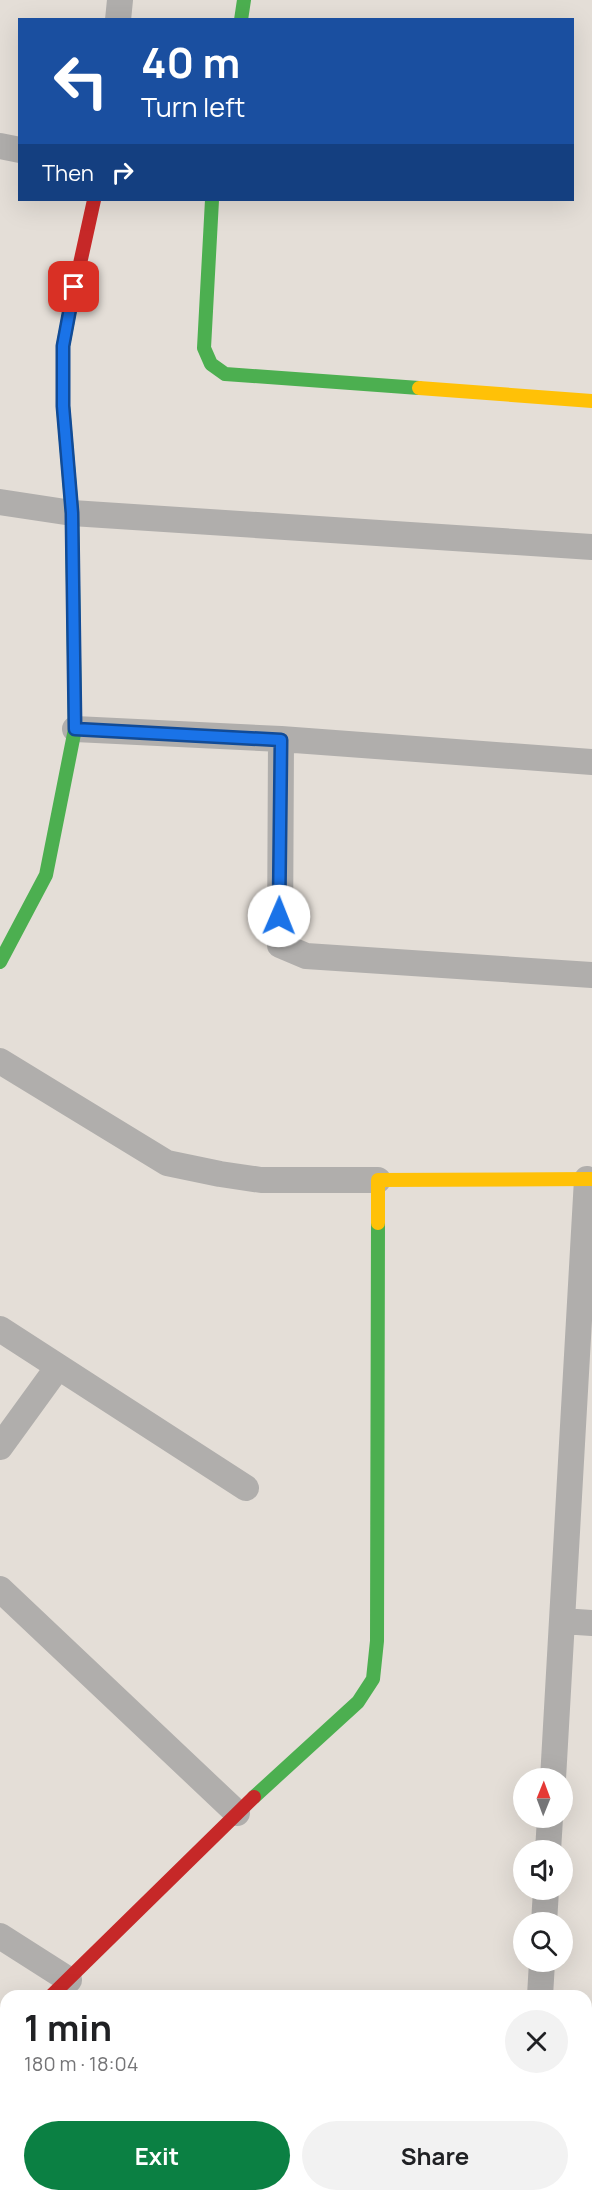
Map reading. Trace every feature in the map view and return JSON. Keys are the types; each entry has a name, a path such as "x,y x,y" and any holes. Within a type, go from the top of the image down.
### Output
{"street":[{"path":"118,18 120,0"},
{"path":"241,18 244,0"},
{"path":"0,146 18,150"},
{"path":"0,962 46,875 75,729 72,513 63,406 63,346 94,201"},
{"path":"212,201 204,348 211,364 225,374 592,401"},
{"path":"0,502 72,513 592,547"},
{"path":"75,729 281,740 592,762"},
{"path":"281,740 280,945 306,956 592,975"},
{"path":"0,1061 167,1163 261,1180 589,1179 553,1768"},
{"path":"0,1936 60,1988 237,1813 358,1702 373,1679 377,1641 378,1180"},
{"path":"0,1329 246,1488"},
{"path":"0,1447 58,1367"},
{"path":"0,1589 237,1813"},
{"path":"562,1621 592,1623"},
{"path":"540,1990 541,1972"}],"traffic: fast":[{"path":"241,18 244,0"},
{"path":"212,201 204,348 211,364 225,374 419,388"},
{"path":"0,962 46,875 75,729 72,513 63,406 63,346 70,309"},
{"path":"254,1797 358,1702 373,1679 377,1641 378,1223"}],"traffic: slow":[{"path":"419,388 592,401"},
{"path":"378,1223 378,1180 592,1179"}],"traffic: jam":[{"path":"70,309 94,201"},
{"path":"57,1990 254,1797"}],"route":[{"path":"74,287 63,346 63,406 72,513 75,729 281,740 279,916"}]}
